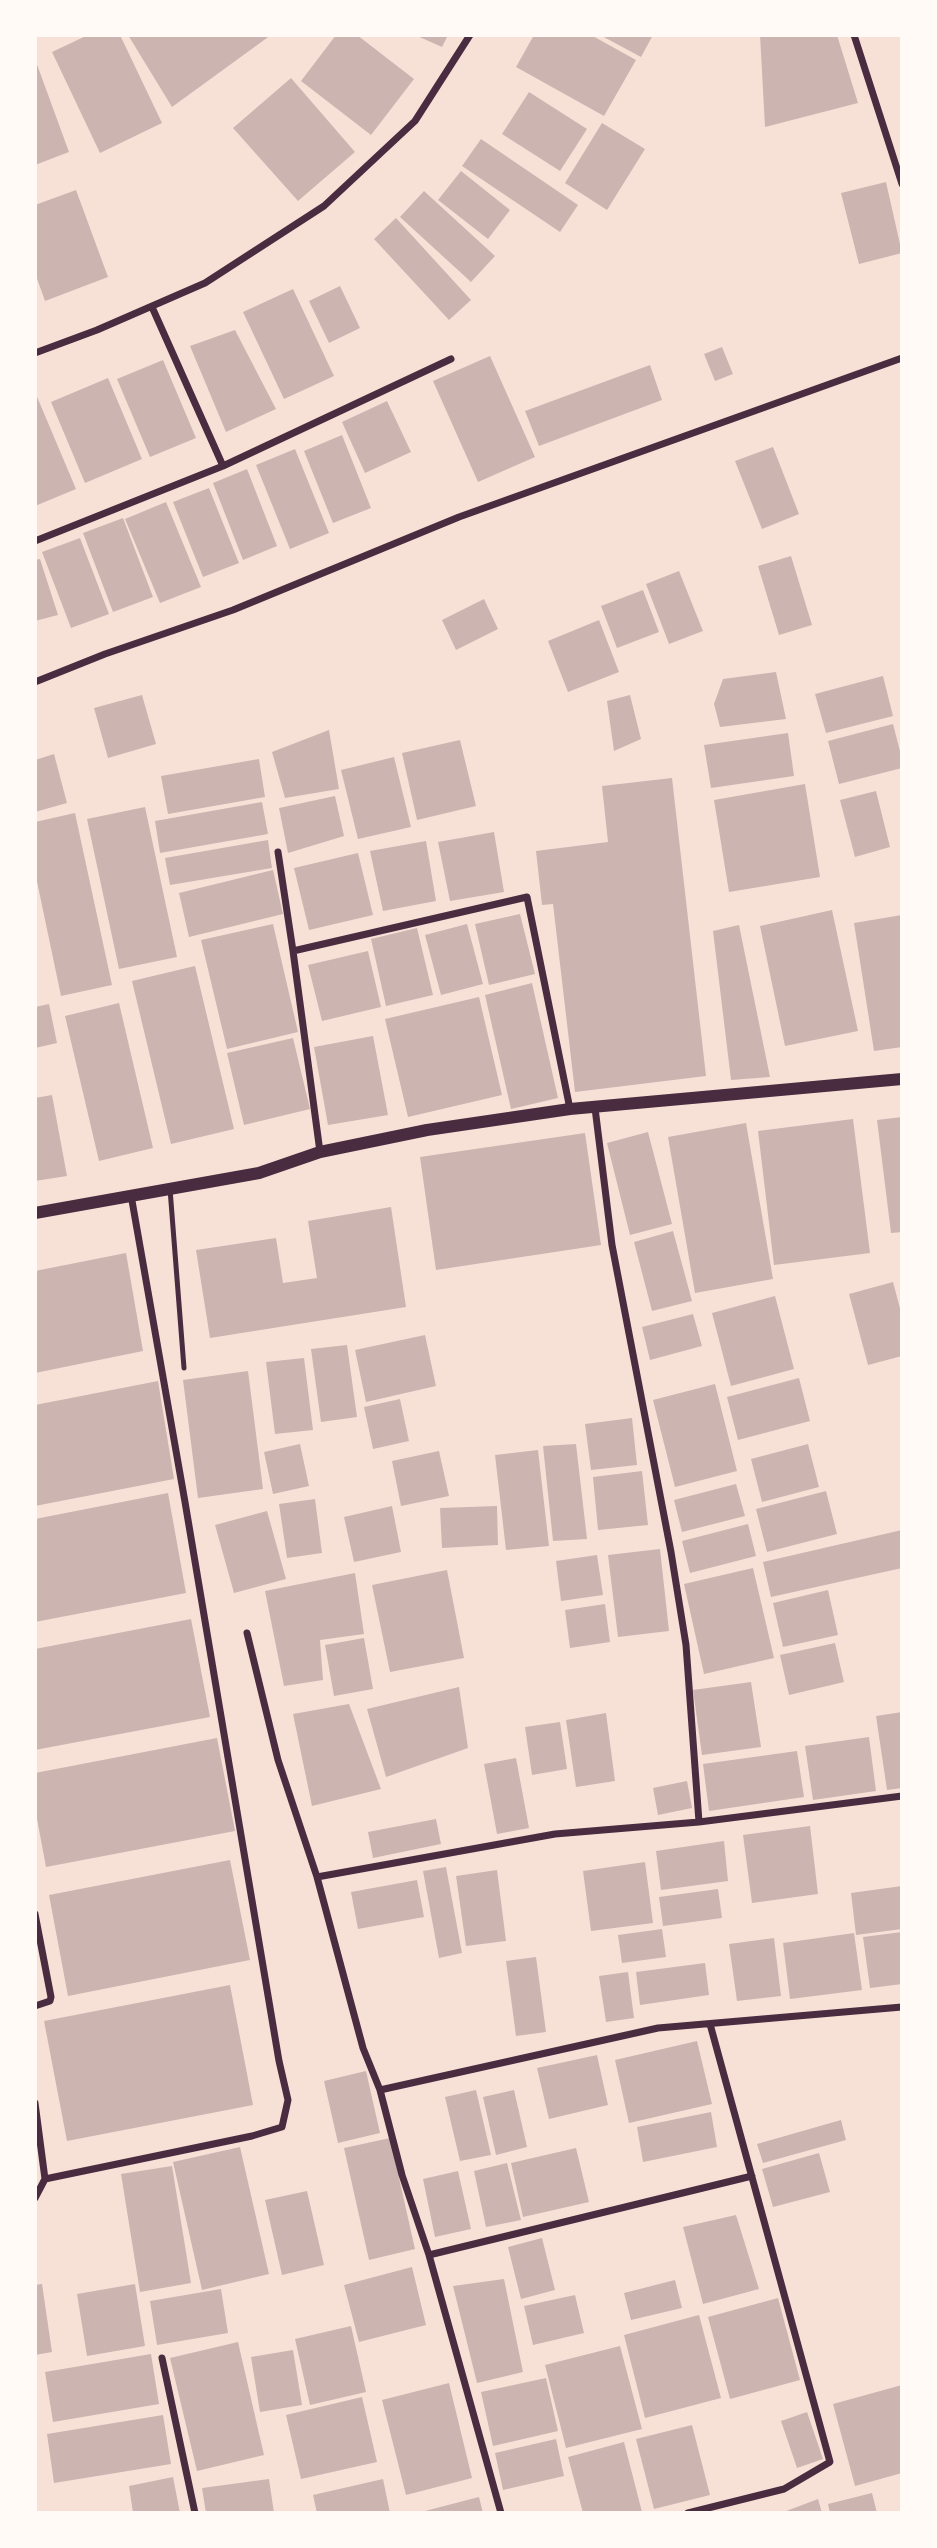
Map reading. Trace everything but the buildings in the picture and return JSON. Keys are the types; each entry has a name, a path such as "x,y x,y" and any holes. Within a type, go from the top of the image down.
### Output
{"street":[{"path":"35,353 205,283 324,206 415,121 470,35"},
{"path":"854,35 902,184"},
{"path":"152,307 223,466"},
{"path":"35,682 105,654 233,610 471,512 902,358"},
{"path":"35,541 223,466 451,359"},
{"path":"278,852 320,1152"},
{"path":"293,951 527,897 570,1109"},
{"path":"35,1213 259,1173 320,1152 427,1130 570,1109 902,1079"},
{"path":"595,1108 612,1245 671,1552 686,1645 699,1822"},
{"path":"45,2179 252,2136 282,2127 288,2100 279,2061 186,1502 131,1195"},
{"path":"247,1633 278,1760 317,1877 363,2048 380,2090 402,2175 429,2255 501,2513"},
{"path":"317,1877 555,1834 699,1822 902,1796"},
{"path":"35,1914 51,1997 47,2003 35,2006"},
{"path":"380,2090 658,2028 902,2007"},
{"path":"688,2513 784,2489 830,2462 710,2024"},
{"path":"35,2103 45,2179 35,2198"},
{"path":"429,2255 752,2176"},
{"path":"162,2358 195,2513"}],"lane":[{"path":"170,1189 184,1368"}]}
